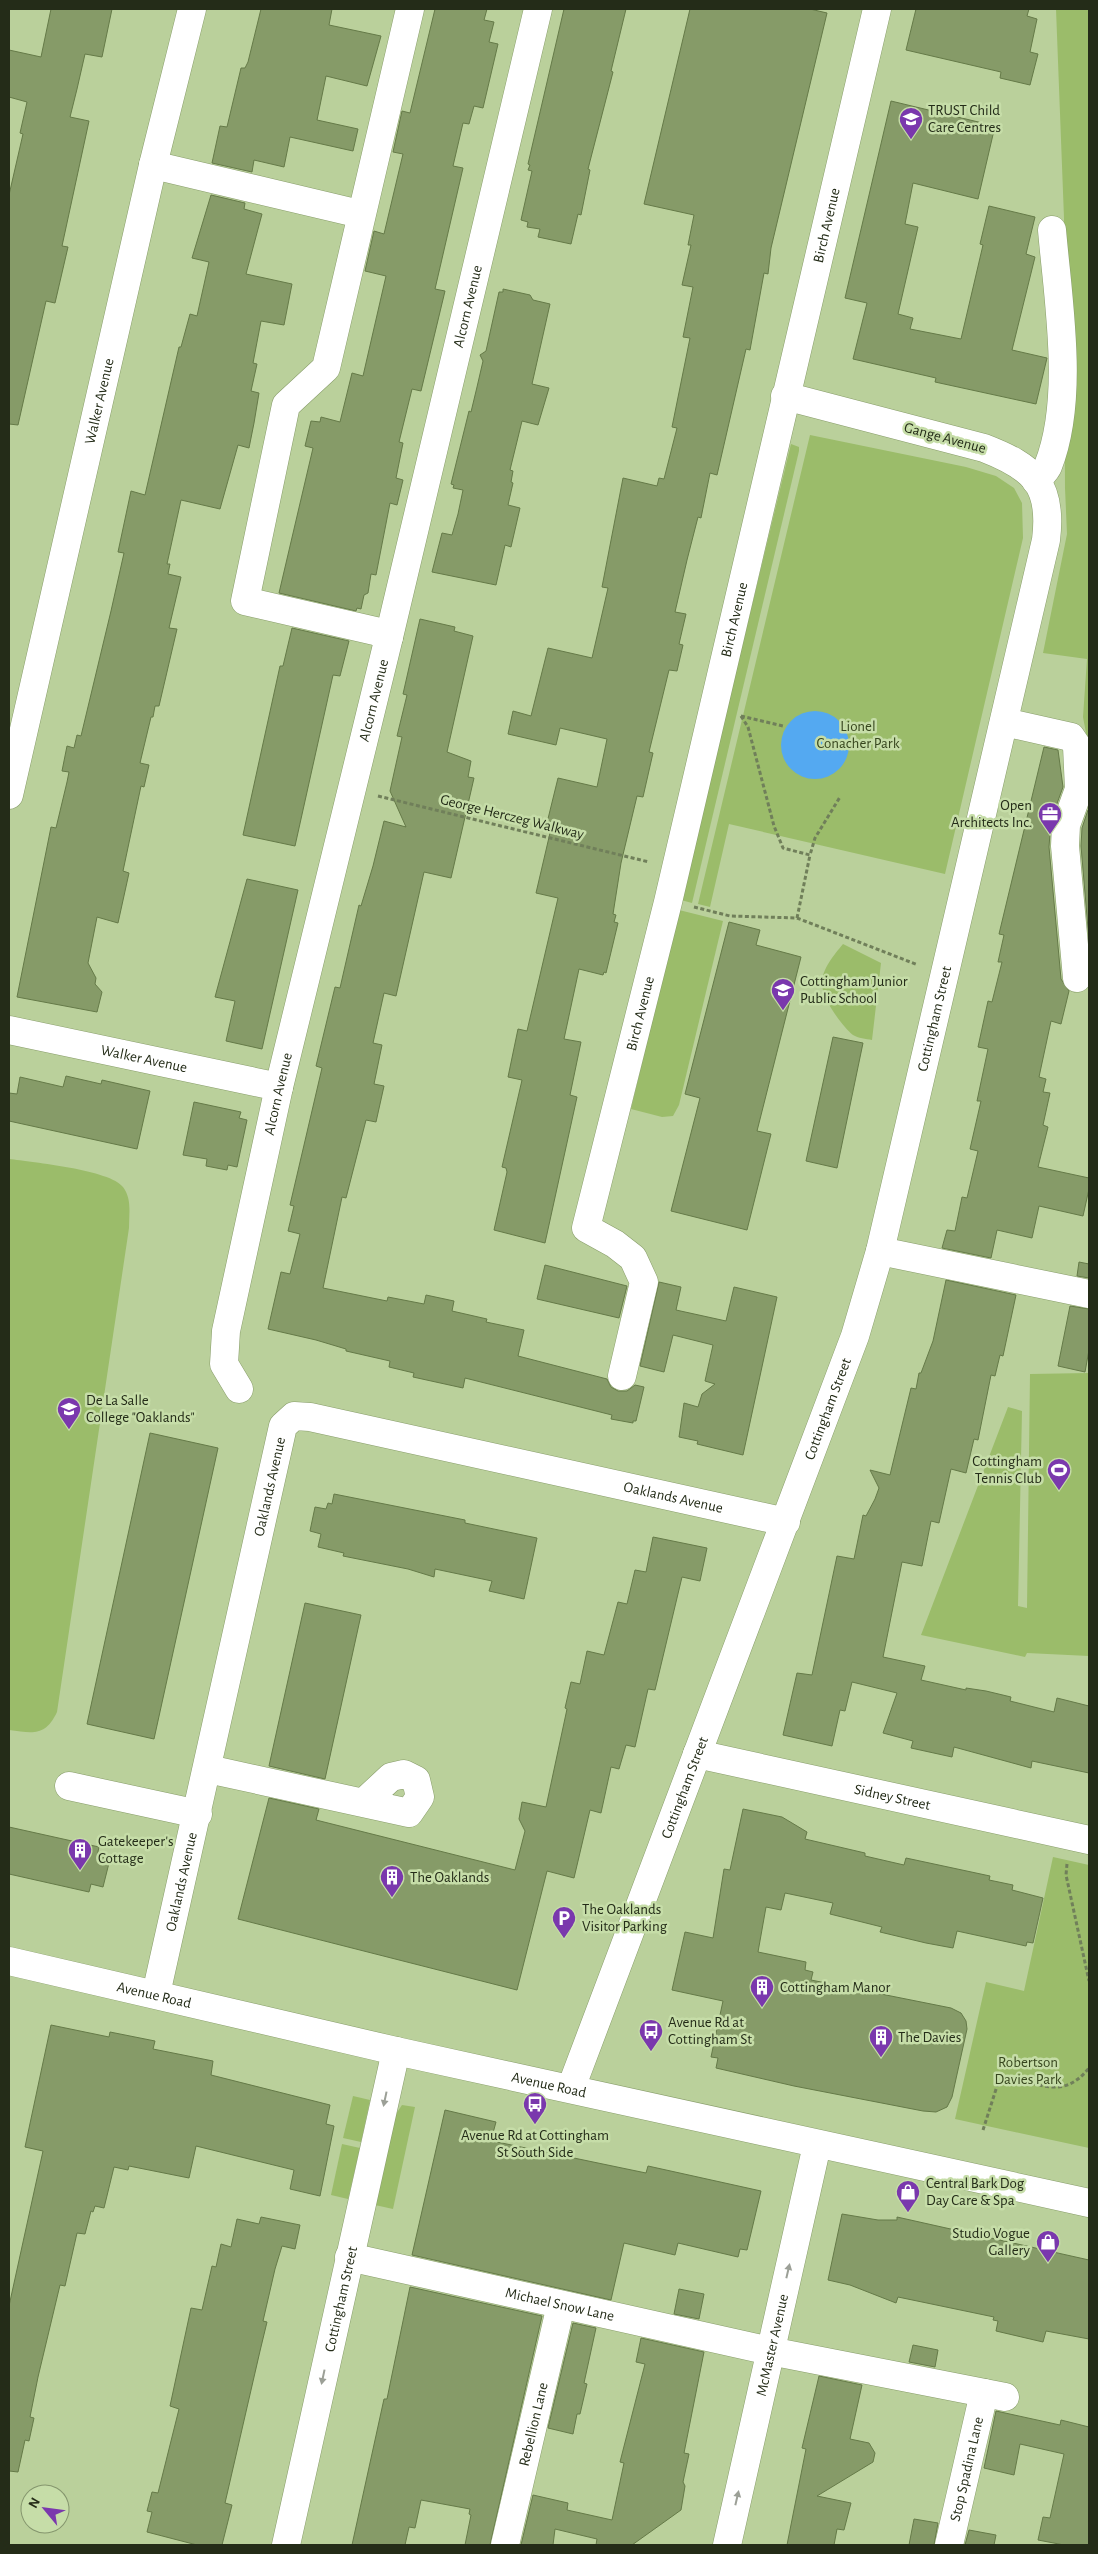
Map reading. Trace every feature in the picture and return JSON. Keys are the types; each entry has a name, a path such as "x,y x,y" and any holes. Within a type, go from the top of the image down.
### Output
{"street":[{"name":"Walker Avenue","path":"9,795 153,165 192,9"},
{"path":"389,637 375,631 245,601 286,405 326,368 360,214 410,9"},
{"name":"Alcorn Avenue","path":"239,1389 224,1364 226,1331 279,1087 389,637 538,9"},
{"name":"Birch Avenue","path":"622,1376 644,1282 633,1258 615,1244 586,1228 668,902 876,9"},
{"path":"153,165 360,214"},
{"path":"1036,481 1048,467 1059,419 1063,361 1052,230"},
{"name":"Gange Avenue","path":"785,396 984,448 1024,467 1036,481 1046,499 1048,517 1046,540"},
{"name":"Cottingham Street","path":"571,2088 855,1336 880,1251 1046,540"},
{"path":"1005,714 1071,737 1077,746 1079,789 1066,825 1065,846 1077,978"},
{"name":"Walker Avenue","path":"9,1030 279,1087"},
{"path":"880,1251 1089,1294"},
{"name":"Oaklands Avenue","path":"156,1994 284,1426 294,1416 310,1417 786,1522"},
{"name":"Sidney Street","path":"697,1754 1089,1840"},
{"path":"208,1769 363,1802"},
{"path":"69,1786 198,1814"},
{"name":"Avenue Road","path":"10,1966 156,1994 396,2051 571,2088 817,2145 1089,2203"},
{"name":"Cottingham Street","path":"286,2545 396,2051"},
{"name":"McMaster Avenue","path":"727,2545 817,2145"},
{"name":"Michael Snow Lane","path":"349,2257 770,2351 994,2395"},
{"name":"Rebellion Lane","path":"505,2545 561,2304"},
{"name":"Stop Spadina Lane","path":"949,2545 994,2395"}],"path":[{"path":"783,726 741,716 748,727 774,826 783,848 810,855"},
{"name":"George Herczeg Walkway","path":"375,795 654,863"},
{"path":"798,918 815,838 840,797"},
{"path":"694,907 730,916 798,918 926,967"},
{"path":"1068,1857 1066,1875 1089,1981"},
{"path":"983,2130 998,2083 1008,2080 1052,2088 1067,2085 1089,2068"}],"green space":[{"path":"1056,9 1089,9 1089,749 1083,717 1087,659 1043,653 1067,534 1065,488 1064,218"},
{"name":"Lionel Conacher Park","path":"810,435 966,467 996,476 1014,488 1022,503 1023,538 945,874 729,824 710,907 698,904"},
{"path":"791,444 799,447 799,451 692,903 681,900"},
{"path":"679,910 723,921 679,1105 673,1116 662,1117 631,1109"},
{"path":"843,944 881,963 872,1040 857,1037 849,1031 834,1012 823,991 822,979 826,968"},
{"path":"9,1159 88,1171 116,1181 126,1192 129,1206 129,1228 57,1712 48,1726 37,1732 9,1730"},
{"path":"1089,1373 1089,1656 1027,1653 1025,1657 921,1635 1008,1407 1022,1411 1018,1606 1027,1608 1030,1374"},
{"name":"Robertson Davies Park","path":"1053,1857 1089,1865 1089,2148 955,2119 986,1982 1024,1991"},
{"path":"353,2096 370,2100 361,2142 343,2138"},
{"path":"402,2105 415,2107 393,2209 375,2205 396,2114"},
{"path":"342,2144 360,2148 348,2199 331,2195"}],"water":[{"path":"815,711 828,714 839,721 846,732 849,745 846,758 839,769 828,776 815,779 802,776 791,769 784,758 781,745 784,732 791,721 802,714"}],"building":[{"path":"51,9 112,9 102,57 85,54 70,117 89,121 62,246 68,247 55,303 46,301 18,425 9,424 9,195 23,134 20,133 27,102 9,97 9,50 41,57"},
{"path":"261,9 332,9 329,25 381,36 367,86 326,76 317,120 358,129 353,151 290,137 284,167 254,160 252,172 212,163 220,126 227,127 241,68 245,68 248,62"},
{"path":"435,9 487,9 484,20 494,22 489,42 498,44 483,108 474,106 469,124 463,123 453,166 463,168 435,289 445,291 421,391 412,389 399,442 403,443 396,478 403,480 397,505 390,503 376,575 371,574 368,593 364,595 361,609 357,608 356,611 279,593 313,448 305,446 311,421 320,422 321,417 340,422 352,373 363,376 386,276 365,271 374,231 384,234 403,154 393,152 402,111 410,113"},
{"path":"564,9 626,9 611,71 613,72 588,169 590,170 581,215 578,214 571,244 538,237 540,229 527,227 528,222 521,220 532,171 528,170 530,165 528,164"},
{"path":"690,9 810,9 827,13 771,248 768,274 764,273 750,350 746,349 717,475 710,473 701,518 698,517 675,612 686,614 679,644 683,645 677,671 669,670 649,752 653,753 643,797 637,796 621,863 613,914 616,915 614,922 618,923 606,973 604,972 603,975 579,969 564,1039 581,1042 570,1095 577,1097 545,1243 494,1230 507,1172 506,1168 502,1167 522,1080 508,1077 518,1029 527,1031 558,898 536,893 550,833 545,831 558,778 597,787 607,739 560,728 556,745 508,734 513,711 531,716 548,648 592,658 608,588 602,587 623,478 657,486 659,478 664,479 677,428 672,427 690,338 683,337 693,287 682,285 691,245 688,245 694,215 644,204"},
{"path":"916,9 1029,9 1027,16 1037,19 1030,52 1038,54 1030,85 1000,78 1001,72 906,50"},
{"path":"891,101 995,126 978,199 913,183 905,224 918,227 898,314 913,318 910,329 961,339 983,245 980,244 989,206 1035,217 1026,254 1035,257 1012,350 1047,358 1036,404 935,382 936,378 853,359 867,303 845,298"},
{"path":"211,195 245,203 244,209 262,214 246,274 292,284 284,325 261,321 253,363 257,364 251,391 259,393 249,448 238,445 220,509 181,500 167,564 170,564 168,574 181,577 169,628 177,629 159,706 155,706 153,717 151,717 140,763 149,765 144,787 141,786 123,871 129,873 118,923 97,917 88,963 96,978 95,984 102,992 97,1012 17,997 51,827 56,828 69,772 62,771 67,746 74,748 77,735 81,736 111,611 124,553 118,552 131,491 145,495 179,347 181,347 190,314 197,316 209,262 192,258"},
{"path":"503,289 530,295 533,300 550,304 532,384 549,388 538,425 522,421 510,470 513,471 511,482 513,483 508,505 520,508 511,547 505,545 496,585 432,572 442,533 452,535 458,514 463,490 453,488 454,485 451,484 483,361 480,355 486,351 499,292 503,292"},
{"path":"420,619 455,627 454,631 473,636 447,752 471,761 468,777 474,778 451,878 424,872 396,996 384,993 373,1043 382,1045 374,1084 384,1086 376,1122 366,1120 346,1198 342,1197 323,1288 387,1301 388,1297 424,1304 426,1295 454,1301 452,1311 487,1319 486,1322 524,1330 518,1356 607,1379 611,1387 618,1391 627,1391 635,1385 644,1387 636,1421 633,1421 633,1423 611,1419 612,1415 465,1378 463,1388 413,1377 414,1373 389,1367 390,1361 346,1351 346,1349 316,1340 268,1329 281,1272 290,1274 300,1234 288,1231 294,1206 290,1205 322,1068 316,1066 335,987 340,988 359,905 361,906 373,866 384,821 406,827 390,791 402,737 397,736 407,695 403,694"},
{"path":"292,628 349,641 340,676 333,675 295,846 243,835 280,666 283,666"},
{"path":"1044,747 1058,750 1063,787 1051,820 1049,847 1061,979 1069,991 1061,1024 1051,1021 1039,1077 1046,1079 1043,1092 1050,1093 1043,1125 1048,1127 1038,1167 1089,1178 1089,1189 1083,1216 1039,1206 1032,1238 997,1230 991,1258 942,1248 947,1230 955,1231 962,1197 967,1198 978,1151 970,1149 981,1101 977,1101 988,1049 978,1047 988,1001 992,1002 1002,962 998,962 1004,935 999,934"},
{"path":"1088,810 1089,940 1081,846 1082,828"},
{"path":"247,879 298,890 262,1049 226,1041 235,1001 215,997"},
{"path":"729,922 760,930 756,945 801,957 757,1131 771,1134 747,1230 671,1211 700,1098 685,1094"},
{"path":"833,1037 863,1043 837,1168 806,1161"},
{"path":"66,1076 101,1084 102,1080 150,1091 137,1149 9,1121 9,1093 17,1094 20,1077 63,1087"},
{"path":"194,1102 241,1112 239,1118 247,1120 237,1167 228,1165 227,1170 206,1166 207,1159 183,1155"},
{"path":"1079,1262 1089,1264 1089,1278 1077,1276"},
{"path":"545,1265 627,1286 619,1318 537,1299"},
{"path":"946,1280 1016,1295 1003,1356 1000,1355 995,1376 991,1375 978,1440 974,1439 966,1473 951,1469 939,1523 931,1521 922,1566 902,1562 883,1657 925,1666 921,1680 1011,1697 1010,1701 1054,1712 1057,1698 1089,1706 1089,1773 1032,1761 1031,1768 954,1747 952,1757 911,1748 913,1741 883,1733 897,1693 852,1682 845,1711 840,1710 832,1746 783,1735 797,1673 812,1675 837,1556 854,1559 863,1515 866,1516 879,1488 870,1470 890,1475 911,1388 916,1389 919,1373 921,1373 933,1341"},
{"path":"659,1282 681,1287 676,1310 726,1321 734,1287 777,1297 743,1455 697,1444 698,1441 679,1437 684,1403 698,1407 702,1394 715,1384 705,1381 713,1345 673,1335 664,1372 640,1366"},
{"path":"1070,1306 1089,1309 1089,1350 1085,1372 1058,1366"},
{"path":"150,1433 218,1448 154,1739 87,1724"},
{"path":"334,1494 465,1520 465,1523 537,1538 524,1599 489,1591 492,1581 435,1569 434,1577 408,1569 343,1556 344,1553 318,1547 321,1534 310,1531 315,1507 326,1509 328,1503 332,1504"},
{"name":"The Oaklands","path":"653,1537 707,1548 700,1581 682,1577 655,1690 648,1689 635,1747 626,1745 619,1769 611,1767 601,1813 590,1810 574,1878 547,1871 517,1990 238,1919 269,1798 319,1809 316,1820 515,1870 525,1831 519,1819 522,1802 546,1807 571,1682 580,1684 587,1651 604,1655 618,1602 627,1604 635,1570 646,1572"},
{"path":"305,1603 361,1615 325,1779 269,1766"},
{"path":"743,1809 782,1817 807,1832 805,1839 865,1853 865,1856 904,1865 906,1858 990,1876 989,1880 1013,1885 1012,1890 1043,1898 1033,1943 1027,1942 1026,1946 957,1931 953,1948 926,1943 880,1932 882,1927 830,1914 833,1903 785,1893 781,1910 766,1907 758,1952 806,1962 805,1970 813,1972 811,1980 951,2008 961,2013 966,2021 967,2029 952,2097 947,2107 936,2112 923,2111 794,2086 716,2068 718,2058 711,2057 723,2001 672,1990 685,1932 713,1938 724,1869 730,1870"},
{"path":"9,1827 99,1847 97,1856 110,1859 103,1887 91,1884 89,1892 9,1874"},
{"path":"51,2025 109,2037 110,2032 155,2041 153,2049 213,2061 211,2075 330,2105 326,2124 334,2126 320,2196 290,2189 294,2170 196,2146 189,2178 129,2166 128,2170 114,2167 104,2208 95,2206 93,2212 91,2211 85,2234 77,2233 65,2286 60,2285 30,2417 34,2418 29,2441 25,2440 18,2472 9,2471 9,2306 43,2151 25,2147"},
{"path":"445,2110 496,2122 493,2133 499,2134 497,2142 646,2173 648,2166 761,2191 747,2250 740,2249 738,2257 678,2243 675,2255 624,2243 611,2300 412,2255"},
{"path":"842,2214 878,2220 897,2220 897,2217 1089,2260 1089,2339 1046,2331 1043,2342 996,2331 998,2321 993,2320 994,2317 898,2297 896,2303 850,2285 828,2280"},
{"path":"261,2217 300,2225 295,2249 282,2246 275,2269 263,2321 267,2322 225,2503 232,2505 222,2545 197,2545 147,2532 152,2512 147,2511 152,2492 158,2493 179,2409 170,2406 191,2308 202,2310 212,2266 216,2267 221,2244 231,2247 237,2219 259,2224"},
{"path":"410,2287 542,2316 490,2545 465,2545 471,2515 469,2514 470,2509 421,2500 415,2528 409,2527 405,2545 352,2545 384,2399 387,2399"},
{"path":"679,2289 704,2294 699,2319 674,2314"},
{"path":"573,2323 596,2328 584,2383 587,2384 580,2414 577,2414 573,2434 548,2428"},
{"path":"641,2338 704,2352 684,2453 689,2454 683,2482 685,2486 681,2510 632,2545 596,2545 597,2539 555,2529 553,2545 521,2545 533,2495 568,2503 567,2510 612,2520 624,2463 620,2462 645,2364 636,2362"},
{"path":"913,2345 938,2350 935,2367 909,2362"},
{"path":"819,2376 862,2385 850,2439 869,2443 875,2453 873,2462 817,2496 851,2503 844,2530 837,2529 834,2545 787,2545 806,2449 802,2448"},
{"path":"996,2411 1060,2425 1061,2420 1089,2427 1089,2545 1064,2545 1038,2540 1043,2517 1050,2518 1064,2454 1020,2444 1014,2475 984,2468"},
{"path":"914,2519 938,2523 934,2545 909,2545"},
{"path":"969,2530 996,2535 994,2545 965,2545"}],"place":[{"name":"TRUST Child Care Centres","path":"911,140"},
{"name":"Open Architects Inc.","path":"1050,835"},
{"name":"Cottingham Junior Public School","path":"783,1011"},
{"name":"De La Salle College \"Oaklands\"","path":"69,1430"},
{"name":"Cottingham Tennis Club","path":"1059,1491"},
{"name":"Gatekeeper's Cottage","path":"80,1871"},
{"name":"The Oaklands","path":"392,1898"},
{"name":"The Oaklands Visitor Parking","path":"564,1939"},
{"name":"Cottingham Manor","path":"762,2008"},
{"name":"Avenue Rd at Cottingham St","path":"651,2052"},
{"name":"The Davies","path":"881,2058"},
{"name":"Avenue Rd at Cottingham St South Side","path":"535,2125"},
{"name":"Central Bark Dog Day Care & Spa","path":"908,2213"},
{"name":"Studio Vogue Gallery","path":"1048,2263"}]}
